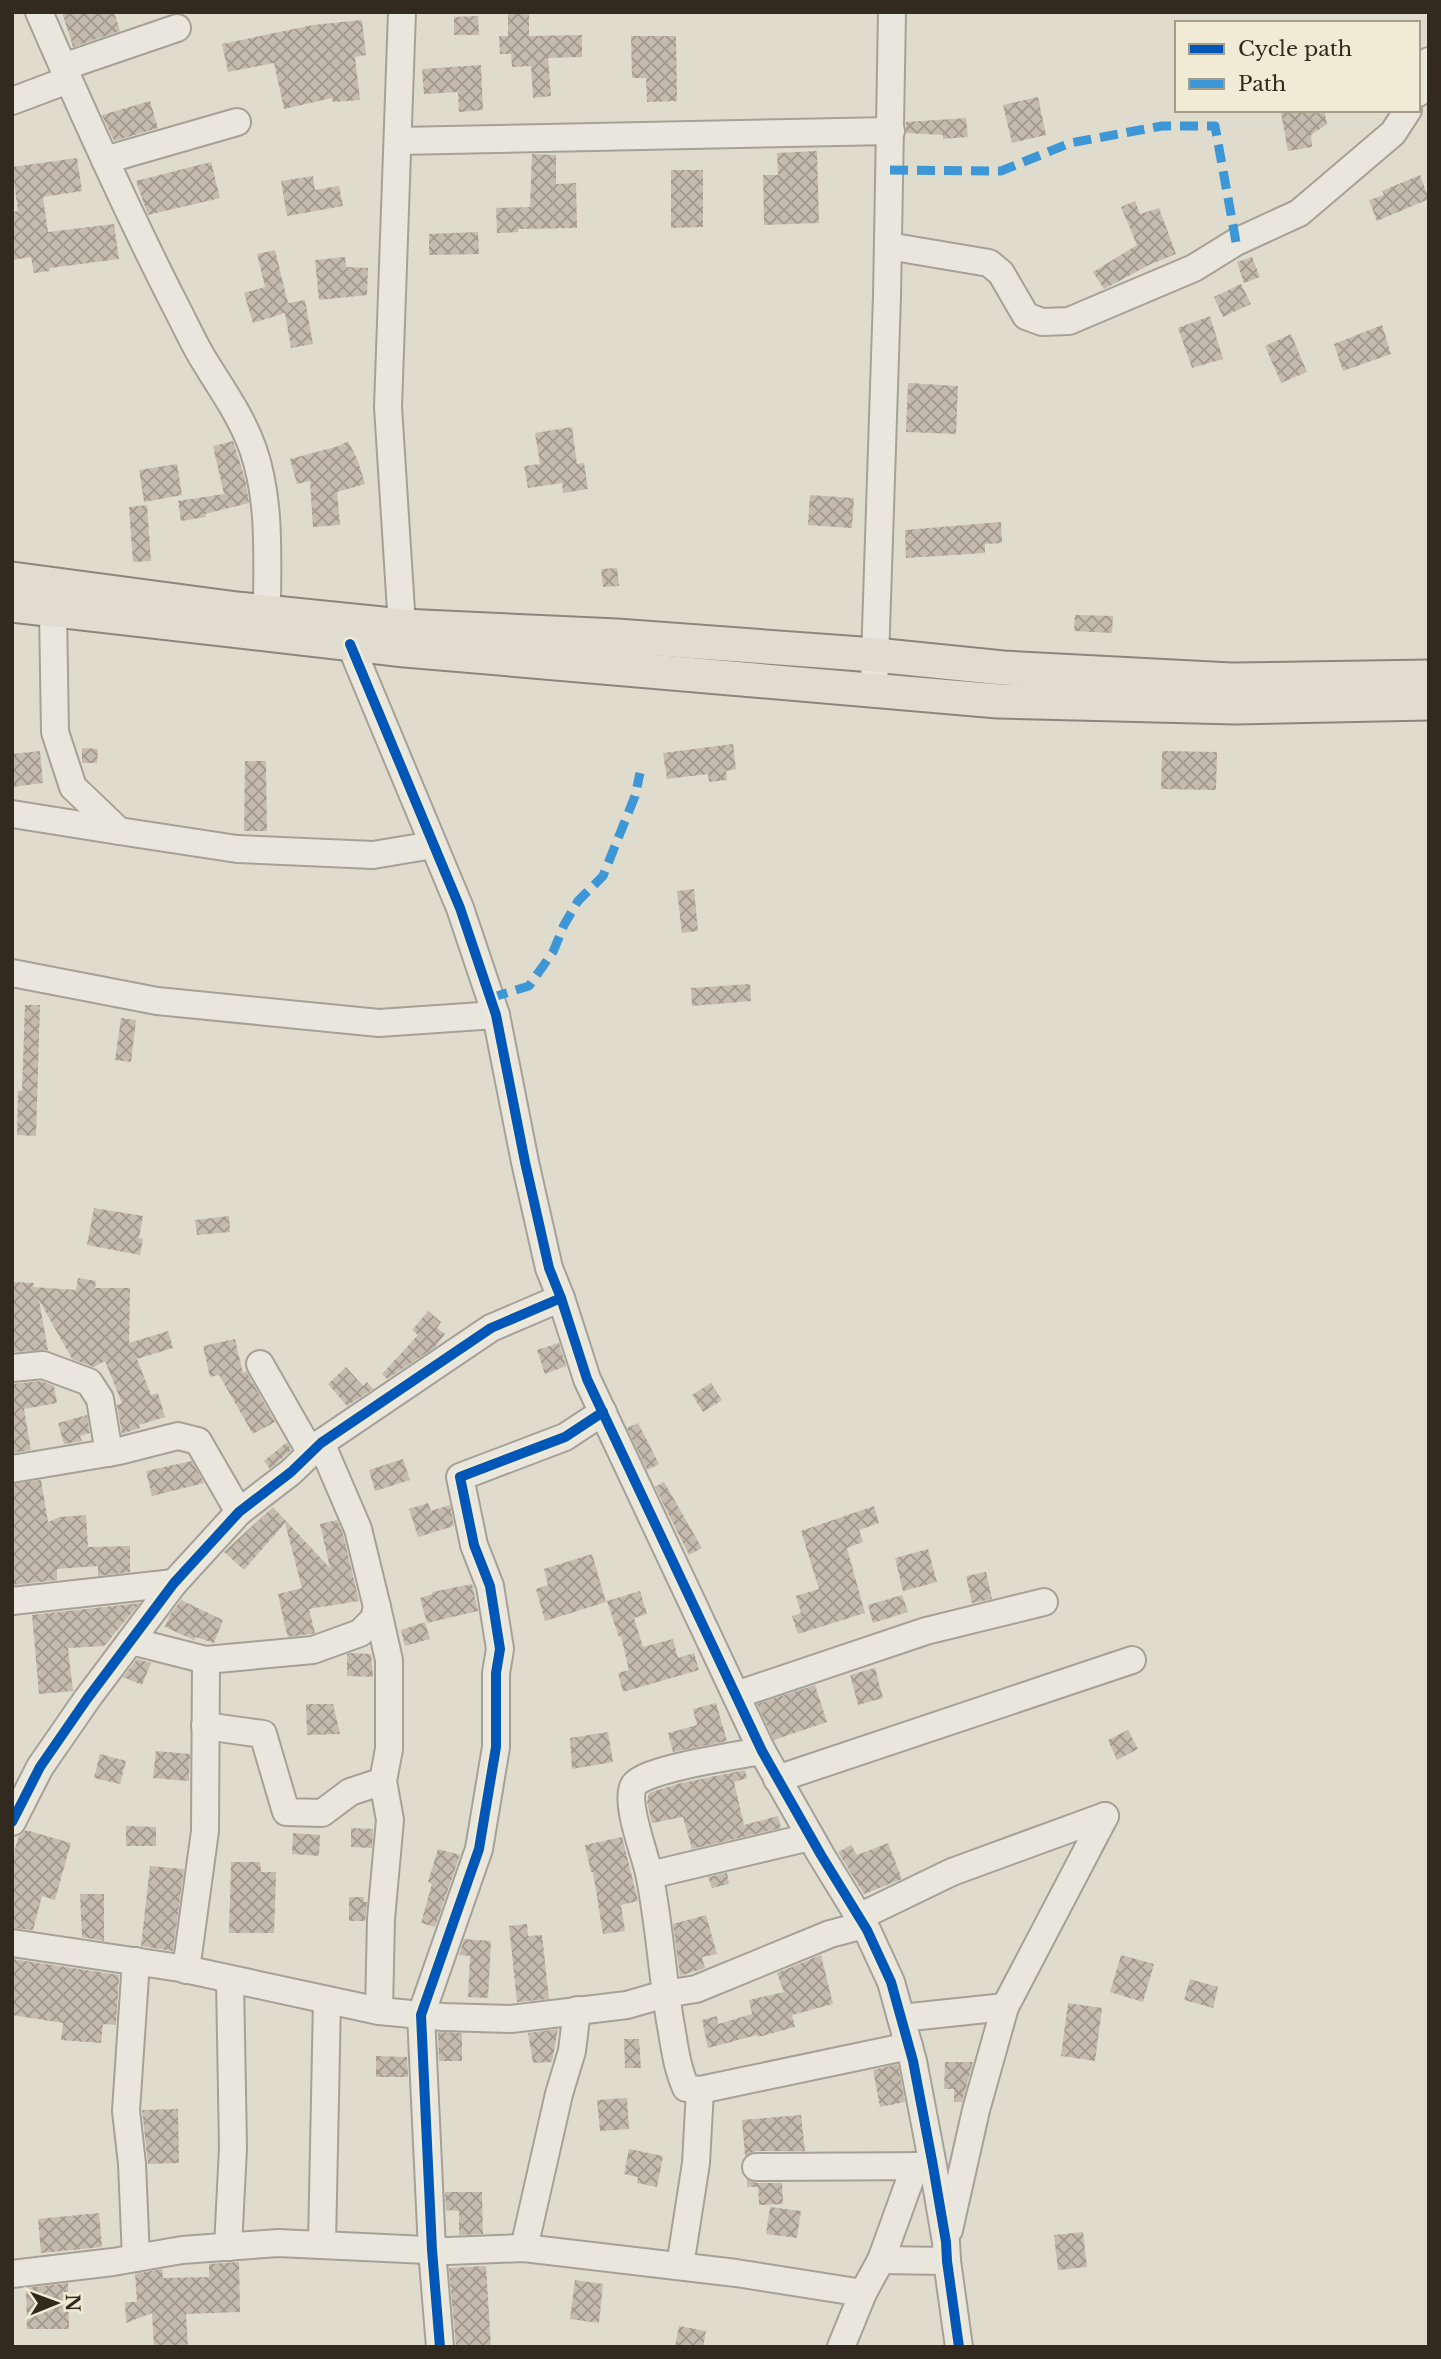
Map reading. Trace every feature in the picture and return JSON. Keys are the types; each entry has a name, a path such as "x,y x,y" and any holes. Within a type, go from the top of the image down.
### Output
{"main road":[{"path":"12,579 267,612 402,626 617,636 875,655 1003,668 1231,680 1429,677"},
{"path":"12,605 350,644 999,701 1275,707 1429,703"}],"street":[{"path":"39,12 65,74 166,287 201,355 241,420 254,450 262,483 266,522 267,612"},
{"path":"402,12 388,407 402,626"},
{"path":"874,690 888,246 892,12"},
{"path":"12,101 65,74 177,28"},
{"path":"1420,87 1429,61"},
{"path":"888,246 989,263 1001,273 1026,316 1042,322 1069,321 1194,268 1236,242 1299,213 1393,133 1407,112"},
{"path":"105,160 237,122"},
{"path":"398,141 891,131"},
{"path":"53,611 55,732 72,788 119,831"},
{"path":"350,644 460,908 496,1015 545,1254 587,1379 762,1751 810,1838 861,1921 891,1982 909,2046 924,2166 947,2251 959,2347"},
{"path":"12,814 237,849 373,855 433,845"},
{"path":"12,973 157,1001 379,1023 496,1015"},
{"path":"12,1822 40,1767 131,1641 174,1583 239,1512 316,1448 491,1328 561,1298"},
{"path":"260,1364 316,1448 358,1529 389,1660 389,1749 383,1781 390,1820 382,1919 379,2011"},
{"path":"12,1368 43,1365 89,1382 100,1399 109,1453"},
{"path":"440,2347 432,2250 421,2015 479,1849 496,1747 496,1673 500,1649 490,1586 474,1545 460,1477 565,1437 603,1412"},
{"path":"12,1469 109,1453 178,1436 198,1441 239,1512"},
{"path":"12,1601 174,1583"},
{"path":"736,1695 926,1631 1044,1602"},
{"path":"131,1641 206,1660 313,1650 360,1633 374,1619 377,1607"},
{"path":"186,1970 205,1831 206,1660"},
{"path":"777,1779 1132,1660"},
{"path":"205,1726 263,1734 286,1812 322,1813 351,1792 383,1781"},
{"path":"762,1751 665,1770 640,1780 634,1786 632,1808 650,1875 665,1994 686,2088 700,2090 909,2046"},
{"path":"12,1943 186,1970 379,2011 511,2019 627,2005 665,1994 696,1989 861,1921 952,1872 1105,1816 1005,2007 976,2110 947,2251"},
{"path":"650,1875 810,1838"},
{"path":"136,1961 126,2111 132,2164 136,2258"},
{"path":"228,2246 233,2148 230,1980"},
{"path":"323,2244 327,2001"},
{"path":"901,2018 1005,2007"},
{"path":"524,2248 559,2094 572,2051 577,2010"},
{"path":"680,2266 696,2163 700,2090"},
{"path":"756,2167 924,2166"},
{"path":"841,2347 863,2293 924,2166"},
{"path":"12,2274 228,2246 323,2244 432,2250 524,2248 736,2273 863,2293"},
{"path":"881,2260 947,2251"}],"building":[{"path":"62,12 114,12 120,31 73,47"},
{"path":"508,12 529,12 529,36 582,35 582,57 548,58 551,96 533,98 531,66 512,67 511,54 500,54 499,36 508,36"},
{"path":"478,16 479,35 454,35 454,17"},
{"path":"362,20 366,55 355,57 360,100 333,102 332,98 284,109 274,63 228,72 222,44 313,25"},
{"path":"631,36 676,36 677,101 647,102 646,78 632,78"},
{"path":"481,65 483,110 459,112 458,92 424,94 422,69"},
{"path":"1038,97 1046,135 1012,143 1003,105"},
{"path":"150,101 158,128 114,141 102,115"},
{"path":"1324,112 1327,124 1311,135 1312,147 1288,151 1281,113"},
{"path":"966,118 968,137 943,139 943,135 906,133 906,122"},
{"path":"817,151 819,223 764,225 763,175 778,175 777,153"},
{"path":"532,154 556,155 556,184 576,183 577,228 518,229 518,232 497,233 496,208 530,207"},
{"path":"77,158 82,191 43,197 48,232 114,224 119,259 50,268 50,271 34,273 31,257 12,260 12,212 18,211 12,167"},
{"path":"211,162 220,198 148,215 136,181"},
{"path":"671,170 703,170 703,227 671,228"},
{"path":"1420,175 1429,199 1377,221 1369,200 1384,195 1382,191"},
{"path":"313,176 315,190 339,186 343,206 287,216 281,181"},
{"path":"1135,201 1140,214 1159,208 1176,254 1104,289 1093,272 1137,245 1121,207"},
{"path":"478,232 479,254 429,255 429,234"},
{"path":"275,250 288,303 305,300 313,344 291,348 285,313 253,323 244,293 265,287 257,254"},
{"path":"345,257 346,267 368,268 367,295 319,300 315,260"},
{"path":"1252,257 1260,277 1244,283 1237,262"},
{"path":"1241,284 1251,304 1223,317 1214,297"},
{"path":"1210,316 1223,359 1192,368 1178,328"},
{"path":"1382,325 1391,354 1343,371 1334,344"},
{"path":"1291,334 1307,372 1281,383 1265,346"},
{"path":"908,383 958,386 956,434 906,432"},
{"path":"572,427 577,464 584,463 588,489 563,493 562,483 528,488 524,466 540,464 535,433"},
{"path":"233,441 245,479 249,503 205,514 206,517 181,521 178,501 224,494 213,446"},
{"path":"348,441 365,484 337,492 340,525 313,527 310,481 297,484 290,459 339,446"},
{"path":"177,464 182,495 144,502 139,470"},
{"path":"810,495 854,498 852,528 808,525"},
{"path":"147,505 151,561 133,562 129,507"},
{"path":"1001,522 1002,543 985,544 985,553 906,558 905,530"},
{"path":"617,568 619,586 603,587 601,569"},
{"path":"1075,615 1113,616 1112,633 1074,631"},
{"path":"733,744 736,769 726,771 727,780 709,782 708,774 667,779 663,753"},
{"path":"82,748 98,749 97,763 82,763"},
{"path":"40,751 43,783 12,787 12,754"},
{"path":"1162,751 1217,752 1216,790 1161,789"},
{"path":"245,761 266,761 267,831 244,831"},
{"path":"694,889 698,931 682,933 677,891"},
{"path":"750,984 751,1001 692,1006 691,988"},
{"path":"25,1005 40,1005 36,1136 17,1135 18,1091 22,1091"},
{"path":"121,1018 136,1020 131,1062 115,1060"},
{"path":"94,1208 143,1216 139,1238 143,1239 140,1255 87,1245"},
{"path":"229,1216 230,1232 197,1235 195,1220"},
{"path":"78,1278 96,1281 95,1288 130,1288 129,1343 168,1331 173,1348 137,1359 151,1395 158,1393 165,1417 139,1425 140,1428 122,1434 117,1405 122,1403 105,1361 94,1367 72,1359 39,1300 48,1350 12,1352 14,1282 34,1283 33,1287 76,1290"},
{"path":"428,1311 441,1322 437,1328 445,1334 434,1348 387,1379 382,1374 418,1335 412,1330"},
{"path":"235,1339 243,1373 246,1371 275,1422 253,1434 219,1375 210,1377 203,1346"},
{"path":"559,1343 566,1366 545,1374 537,1350"},
{"path":"346,1367 363,1386 367,1382 373,1389 347,1406 328,1384"},
{"path":"41,1381 54,1386 57,1403 24,1409 31,1450 12,1453 12,1384"},
{"path":"711,1383 722,1400 703,1412 692,1395"},
{"path":"87,1415 90,1433 80,1436 82,1441 64,1444 58,1423"},
{"path":"638,1423 659,1464 647,1470 627,1428"},
{"path":"287,1442 291,1450 270,1469 264,1461"},
{"path":"403,1459 410,1480 375,1491 369,1470"},
{"path":"192,1461 204,1483 152,1496 146,1471"},
{"path":"41,1480 48,1522 60,1517 86,1515 88,1547 130,1546 130,1572 98,1576 98,1566 57,1569 57,1580 12,1585 12,1484"},
{"path":"664,1482 702,1548 689,1555 655,1487"},
{"path":"428,1503 431,1511 450,1505 454,1526 418,1537 409,1509"},
{"path":"874,1506 879,1523 859,1530 863,1542 847,1548 865,1613 798,1634 792,1616 801,1613 796,1596 819,1589 801,1531"},
{"path":"273,1507 330,1568 320,1524 337,1520 343,1534 359,1601 309,1609 315,1633 288,1637 278,1594 302,1588 285,1523 244,1570 224,1552"},
{"path":"928,1549 937,1582 903,1591 895,1558"},
{"path":"592,1554 606,1602 545,1621 536,1589 548,1585 544,1569"},
{"path":"986,1572 992,1599 972,1603 966,1576"},
{"path":"472,1584 478,1611 427,1623 420,1598 433,1594 432,1592"},
{"path":"640,1591 647,1614 634,1618 643,1647 673,1639 678,1658 694,1653 699,1670 623,1692 618,1673 629,1670 621,1636 619,1637 607,1601"},
{"path":"902,1595 908,1612 873,1623 868,1605"},
{"path":"181,1600 223,1620 214,1643 195,1637 194,1640 165,1627"},
{"path":"140,1603 104,1646 68,1648 73,1691 39,1694 32,1615"},
{"path":"425,1622 430,1639 405,1646 401,1630"},
{"path":"347,1654 371,1654 373,1677 347,1676"},
{"path":"137,1659 151,1663 142,1685 123,1677"},
{"path":"875,1668 883,1698 858,1705 850,1675"},
{"path":"815,1685 827,1722 774,1740 757,1704"},
{"path":"716,1703 727,1741 673,1752 668,1733 697,1725 693,1709"},
{"path":"306,1704 333,1704 340,1734 307,1735"},
{"path":"1128,1730 1138,1749 1117,1760 1108,1740"},
{"path":"608,1732 613,1762 572,1769 570,1738"},
{"path":"156,1751 190,1754 189,1781 153,1778"},
{"path":"100,1754 126,1761 120,1784 94,1778"},
{"path":"745,1770 747,1778 734,1782 744,1825 778,1816 781,1828 692,1849 683,1817 652,1823 647,1802 649,1793 677,1784"},
{"path":"126,1826 156,1827 156,1846 126,1846"},
{"path":"351,1828 373,1829 372,1848 351,1847"},
{"path":"26,1830 71,1843 55,1900 42,1896 33,1930 12,1928 12,1858 19,1836"},
{"path":"293,1833 320,1835 319,1856 292,1854"},
{"path":"622,1837 638,1901 621,1905 625,1931 603,1934 593,1872 585,1845"},
{"path":"888,1843 902,1879 864,1894 838,1852 851,1845 857,1855"},
{"path":"438,1849 460,1855 435,1927 421,1923 432,1884 428,1882"},
{"path":"231,1862 260,1862 261,1872 276,1872 274,1933 229,1933"},
{"path":"150,1866 184,1869 173,1951 141,1946"},
{"path":"727,1873 729,1884 712,1888 708,1877"},
{"path":"80,1894 104,1894 104,1941 82,1937"},
{"path":"349,1897 364,1897 364,1902 367,1902 365,1921 349,1921"},
{"path":"706,1915 717,1954 702,1957 705,1968 680,1976 673,1924"},
{"path":"527,1924 528,1936 542,1935 549,1999 517,2002 509,1926"},
{"path":"464,1939 491,1941 488,1998 468,1997 470,1956 459,1955"},
{"path":"821,1955 833,2004 792,2015 795,2027 708,2048 702,2020 717,2016 718,2024 752,2014 749,2000 784,1992 777,1973"},
{"path":"1121,1955 1154,1964 1143,2002 1110,1992"},
{"path":"12,1959 119,1975 116,2025 103,2024 101,2043 61,2040 63,2023 12,2015"},
{"path":"1190,1979 1218,1987 1213,2008 1184,2000"},
{"path":"1068,2003 1102,2008 1095,2061 1061,2056"},
{"path":"558,2029 552,2062 533,2063 528,2033"},
{"path":"438,2032 462,2033 462,2061 439,2061"},
{"path":"624,2039 639,2039 641,2068 625,2068"},
{"path":"376,2056 407,2057 408,2077 376,2077"},
{"path":"945,2062 973,2062 962,2102 954,2102 954,2089 944,2089"},
{"path":"898,2064 905,2102 880,2107 873,2070"},
{"path":"627,2098 629,2129 600,2131 597,2100"},
{"path":"178,2109 179,2163 148,2164 142,2110"},
{"path":"801,2115 805,2151 756,2151 745,2156 742,2120"},
{"path":"629,2149 663,2156 657,2187 637,2183 638,2177 624,2174"},
{"path":"747,2179 756,2183 782,2183 783,2204 759,2205 758,2187 747,2187"},
{"path":"445,2192 482,2192 483,2234 459,2235 459,2211 446,2210"},
{"path":"770,2207 801,2211 797,2238 766,2234"},
{"path":"99,2213 102,2247 41,2253 38,2219"},
{"path":"1083,2232 1087,2267 1058,2270 1054,2235"},
{"path":"239,2262 240,2312 186,2314 188,2347 154,2347 152,2313 126,2323 125,2302 137,2302 135,2274 162,2269 163,2278 209,2277 209,2264"},
{"path":"486,2266 491,2347 456,2347 449,2268"},
{"path":"575,2280 603,2284 599,2323 570,2319"},
{"path":"68,2283 69,2329 27,2329 26,2288"},
{"path":"679,2326 706,2331 703,2347 675,2347"}],"marked path":[{"path":"890,170 1001,171 1070,143 1162,126 1215,126 1236,242"},
{"path":"490,998 529,986 553,952 578,901 603,876 635,796 640,773"}],"cycle path":[{"path":"350,644 460,908 496,1015 549,1268 587,1379 762,1751 867,1930 891,1982 913,2061 933,2166 959,2347"},
{"path":"12,1822 40,1767 87,1699 174,1583 239,1512 291,1472 321,1443 491,1328 561,1298"},
{"path":"440,2347 432,2250 421,2015 479,1849 496,1747 496,1673 500,1649 490,1586 474,1545 460,1477 565,1437 603,1412"}]}
